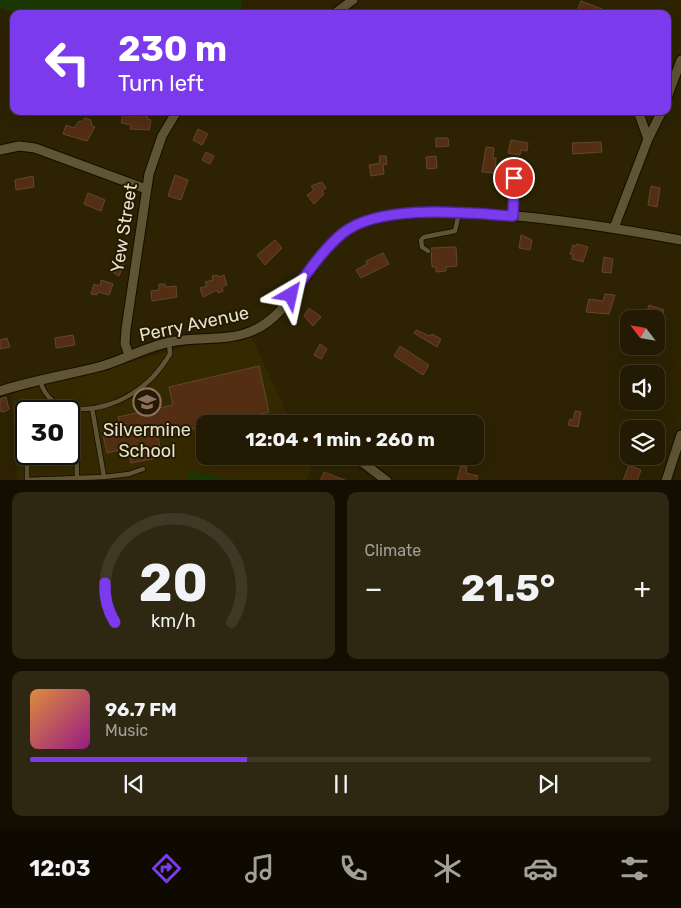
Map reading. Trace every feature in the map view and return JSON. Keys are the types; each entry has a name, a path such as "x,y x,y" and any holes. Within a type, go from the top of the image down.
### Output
{"street":[{"path":"339,10 353,0"},
{"path":"671,87 681,60"},
{"name":"Yew Street","path":"129,355 125,344 126,329 146,189 158,147 175,115"},
{"path":"639,115 648,139"},
{"path":"614,228 648,139 660,115"},
{"path":"0,150 20,146 34,148 146,189"},
{"name":"Perry Avenue","path":"0,391 103,365 169,342 237,335 263,325 279,312 327,249 343,233 358,225 391,216 459,214 513,216 614,228 681,240"},
{"path":"666,480 681,435"},
{"path":"366,465 387,480"}],"lane":[{"path":"513,216 514,162"},
{"path":"428,251 422,248 421,240 424,237 455,230 459,214"},
{"path":"40,380 46,396 57,405 72,409 92,408 127,397 144,385 170,354 169,342"},
{"path":"92,408 104,477"},
{"path":"27,465 27,480 104,477 129,474 143,469"},
{"path":"77,465 77,478"}],"shaded area":[{"name":"Silvermine School","path":"250,334 288,415 196,415 196,465 313,465 307,480 17,480 16,465 80,465 80,400 15,400 15,451 11,392 107,369 197,344 213,344"}],"green space":[{"path":"0,0 242,0 241,10 10,11 0,8"},
{"path":"189,471 230,479 230,480 187,480"}],"building":[{"path":"581,1 602,9 602,10 578,10"},
{"path":"123,115 148,115 147,119 151,120 149,130 130,129 131,125 121,123"},
{"path":"85,118 91,120 92,126 95,127 87,141 63,134 66,125 74,128 79,121 81,122"},
{"path":"198,129 208,134 202,145 193,140"},
{"path":"436,138 448,138 449,146 436,147"},
{"path":"511,140 528,143 527,151 521,150 520,155 508,153"},
{"path":"601,142 602,152 573,154 572,143"},
{"path":"486,147 494,148 493,158 496,158 495,173 482,172"},
{"path":"206,152 214,156 210,164 202,160"},
{"path":"379,156 386,156 387,164 383,165 384,174 371,176 369,165 380,163"},
{"path":"436,156 437,168 427,169 426,157"},
{"path":"520,165 531,166 534,173 533,183 521,181 521,178 518,177"},
{"path":"175,175 188,180 181,200 168,196"},
{"path":"33,176 34,187 16,190 15,180"},
{"path":"322,182 326,188 322,191 324,194 314,204 307,195 314,190 311,186"},
{"path":"651,186 660,188 657,207 648,205"},
{"path":"88,193 105,200 101,211 84,204"},
{"path":"521,235 532,240 530,250 519,248"},
{"path":"275,240 282,248 265,265 257,255"},
{"path":"577,244 588,247 583,262 572,259 573,255 570,254 573,245 576,246"},
{"path":"456,247 457,266 446,267 446,271 436,272 436,267 432,267 431,248"},
{"path":"383,253 389,264 361,278 356,270 367,264 366,261"},
{"path":"121,256 126,259 119,276 111,271"},
{"path":"604,257 613,259 611,273 602,272"},
{"path":"217,275 218,277 224,275 227,285 222,287 223,291 218,293 217,290 203,297 200,288 207,286 205,282 213,280 212,276"},
{"path":"101,280 113,284 109,295 98,292 97,295 91,294 94,284 100,286"},
{"path":"159,284 165,284 165,287 176,286 177,297 152,301 151,291 159,290"},
{"path":"605,294 615,295 609,314 586,312 589,299 603,301"},
{"path":"649,305 664,310 648,310"},
{"path":"309,308 321,317 313,326 304,316"},
{"path":"416,330 430,336 432,334 441,339 437,347 414,333"},
{"path":"73,335 75,345 56,348 55,338"},
{"path":"7,338 10,347 0,349 0,340"},
{"path":"320,344 327,349 321,359 314,355"},
{"path":"400,346 429,365 423,375 394,356"},
{"path":"259,366 269,412 256,415 196,415 196,428 158,437 162,457 131,463 128,448 107,453 102,431 121,427 118,417 173,405 169,387"},
{"path":"6,397 9,409 4,412 0,411 0,399"},
{"path":"575,411 581,412 578,427 568,425 570,419 573,420"},
{"path":"629,465 641,470 637,480 623,480"},
{"path":"461,466 467,467 466,473 478,476 476,480 457,480"},
{"path":"324,472 345,480 320,480"}],"place":[{"name":"Silvermine School","path":"147,402"}],"route":[{"path":"291,295 327,249 343,233 366,221 391,216 431,214 513,216 514,178"}]}
